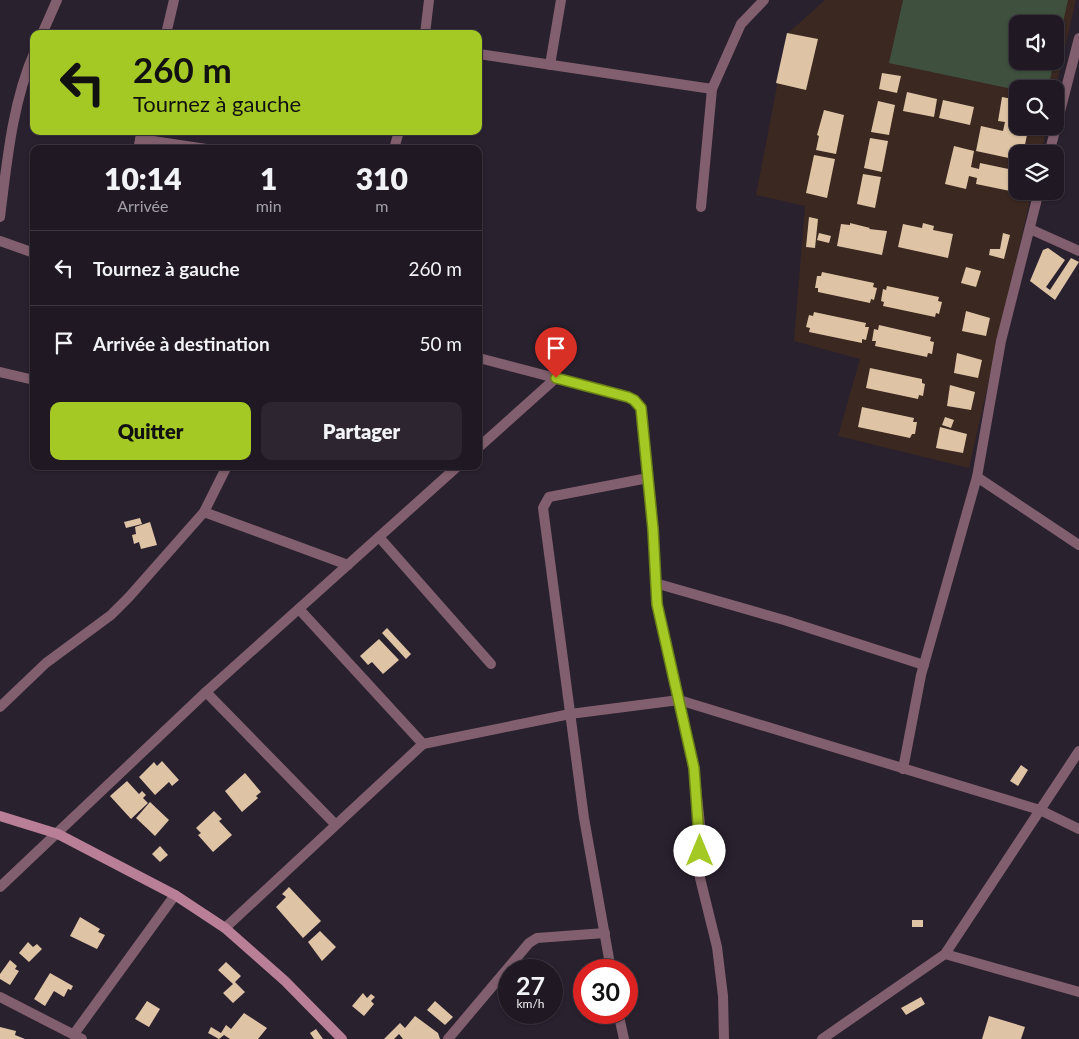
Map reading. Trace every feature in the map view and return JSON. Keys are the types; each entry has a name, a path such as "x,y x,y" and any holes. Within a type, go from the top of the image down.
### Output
{"main road":[{"path":"0,816 58,834 175,895 225,928 285,981 342,1039"}],"street":[{"path":"44,30 57,0"},
{"path":"167,30 174,0"},
{"path":"425,30 429,0"},
{"path":"550,65 561,0"},
{"path":"701,206 712,90 741,24 764,0"},
{"path":"1051,145 1079,38"},
{"path":"482,54 712,90"},
{"path":"0,217 9,146 19,99 30,65"},
{"path":"140,140 177,145"},
{"path":"903,769 924,665 977,477 1001,341 1037,200"},
{"path":"1030,229 1079,251"},
{"path":"0,241 30,252"},
{"path":"482,359 628,397 638,403 641,408 655,582 663,636 694,768 700,824 700,878 717,947 723,996 724,1039"},
{"path":"0,372 30,379"},
{"path":"482,444 556,378"},
{"path":"0,707 46,663 111,615 204,512 225,470"},
{"path":"0,887 206,692 454,470"},
{"path":"977,477 1079,545"},
{"path":"609,959 584,818 543,508 544,502 549,497 648,478"},
{"path":"204,512 348,565"},
{"path":"379,537 491,664"},
{"path":"655,582 784,620 924,665"},
{"path":"299,609 424,744"},
{"path":"206,692 335,824"},
{"path":"225,928 335,824 424,744 570,714 679,700 1040,810 1079,830"},
{"path":"825,1038 945,954 1079,751"},
{"path":"0,997 78,1037 175,895"},
{"path":"448,1039 529,943 537,938 605,933"},
{"path":"945,954 1079,992"},
{"path":"621,1024 624,1039"}],"shaded area":[{"path":"825,0 1076,0 1064,53 1064,15 1009,15 1009,70 1060,70 1058,80 1009,80 1009,135 1045,135 1043,145 1009,145 1009,200 1030,200 969,468 838,436 860,359 794,341 805,206 756,195 787,34"}],"green space":[{"path":"903,0 1068,0 1064,18 1064,15 1009,15 1009,70 1052,70 1050,80 1009,80 1009,88 889,63"}],"building":[{"path":"787,33 818,39 806,90 776,83"},
{"path":"882,73 901,76 897,93 879,89"},
{"path":"907,92 937,99 934,117 903,111"},
{"path":"1002,97 1009,98 1009,135 1027,135 1025,145 1009,145 1009,158 976,151 981,126 1003,131 1005,122 998,121"},
{"path":"943,100 974,107 970,125 939,118"},
{"path":"878,101 895,105 889,135 871,132"},
{"path":"824,110 844,115 836,154 816,150 819,136 817,135"},
{"path":"870,138 888,141 882,172 864,168"},
{"path":"954,146 974,151 971,167 979,169 980,163 1009,169 1009,191 976,184 977,178 969,176 966,189 945,184"},
{"path":"814,155 835,159 827,198 806,193"},
{"path":"863,174 881,177 875,208 857,204"},
{"path":"809,217 818,219 815,248 806,247"},
{"path":"850,223 869,229 887,231 882,255 837,246 841,224 850,225"},
{"path":"923,223 934,226 933,230 953,234 948,258 898,247 903,224 922,228"},
{"path":"819,233 831,236 829,243 817,240"},
{"path":"1003,233 1010,235 1004,259 989,255 990,249 1000,249"},
{"path":"1048,248 1065,260 1046,287 1050,290 1071,258 1079,262 1055,300 1030,281 1043,250"},
{"path":"966,267 981,271 976,287 961,283"},
{"path":"822,272 874,283 873,287 877,288 874,300 871,299 870,303 818,292 818,288 815,288 817,276 821,276"},
{"path":"887,286 939,297 938,301 942,302 939,314 936,313 935,317 883,306 884,302 881,301 883,289 886,290"},
{"path":"966,311 990,318 986,336 962,331"},
{"path":"814,312 866,323 865,327 869,327 866,340 862,339 862,343 809,332 810,328 806,327 809,315 813,316"},
{"path":"879,325 931,337 930,341 934,342 932,354 928,353 927,357 875,346 876,341 872,341 874,329 878,330"},
{"path":"957,353 982,360 978,378 954,373"},
{"path":"870,368 922,379 922,383 925,384 923,396 919,395 918,399 866,388"},
{"path":"950,385 975,392 971,410 947,406"},
{"path":"862,407 914,418 913,422 917,422 915,434 912,434 910,438 858,427"},
{"path":"945,417 954,420 951,428 942,425"},
{"path":"940,427 967,434 963,453 936,448"},
{"path":"140,518 142,524 126,528 124,522"},
{"path":"150,522 157,545 141,549 139,542 134,544 132,535 136,534 135,527"},
{"path":"387,628 411,654 406,659 382,633"},
{"path":"379,639 399,660 383,674 372,662 368,665 360,656"},
{"path":"162,761 179,780 172,786 169,782 155,795 139,777 154,762 157,766"},
{"path":"1021,765 1028,770 1018,786 1010,781"},
{"path":"245,773 261,792 256,796 258,798 242,812 225,791"},
{"path":"127,781 139,794 142,791 146,795 143,798 148,803 131,819 110,796"},
{"path":"150,802 169,820 155,836 136,818"},
{"path":"214,811 222,819 219,821 232,835 213,852 198,835 201,833 196,828"},
{"path":"160,846 168,855 160,862 152,854"},
{"path":"289,887 321,921 303,938 276,907 286,897 282,894"},
{"path":"80,917 100,929 98,932 105,935 97,949 70,936"},
{"path":"912,920 923,920 923,927 912,927"},
{"path":"320,931 336,947 322,961 308,942"},
{"path":"28,942 33,947 37,944 42,949 29,962 19,953"},
{"path":"10,960 17,966 15,969 19,971 10,985 0,979 0,974"},
{"path":"226,962 241,976 235,982 245,992 233,1003 223,993 233,984 218,970"},
{"path":"50,973 73,986 71,990 68,989 64,997 54,991 45,1006 34,999"},
{"path":"363,993 367,998 371,994 375,997 371,1001 374,1004 364,1016 352,1006"},
{"path":"921,997 925,1004 906,1015 901,1008"},
{"path":"147,1001 160,1009 149,1027 135,1019"},
{"path":"435,1001 453,1017 445,1025 427,1010"},
{"path":"244,1013 267,1028 258,1039 230,1039 224,1035 219,1039 208,1033 211,1027 221,1033 226,1025 231,1029"},
{"path":"415,1016 438,1033 440,1039 403,1039 399,1034 394,1039 384,1039 400,1023 405,1028"},
{"path":"989,1016 1025,1027 1021,1039 982,1039"},
{"path":"0,1027 16,1031 15,1035 25,1039 0,1039"},
{"path":"316,1029 323,1039 314,1039 310,1033"}],"route":[{"path":"556,378 628,397 638,403 641,408 653,529 657,604 694,768 700,824 700,851"}]}
